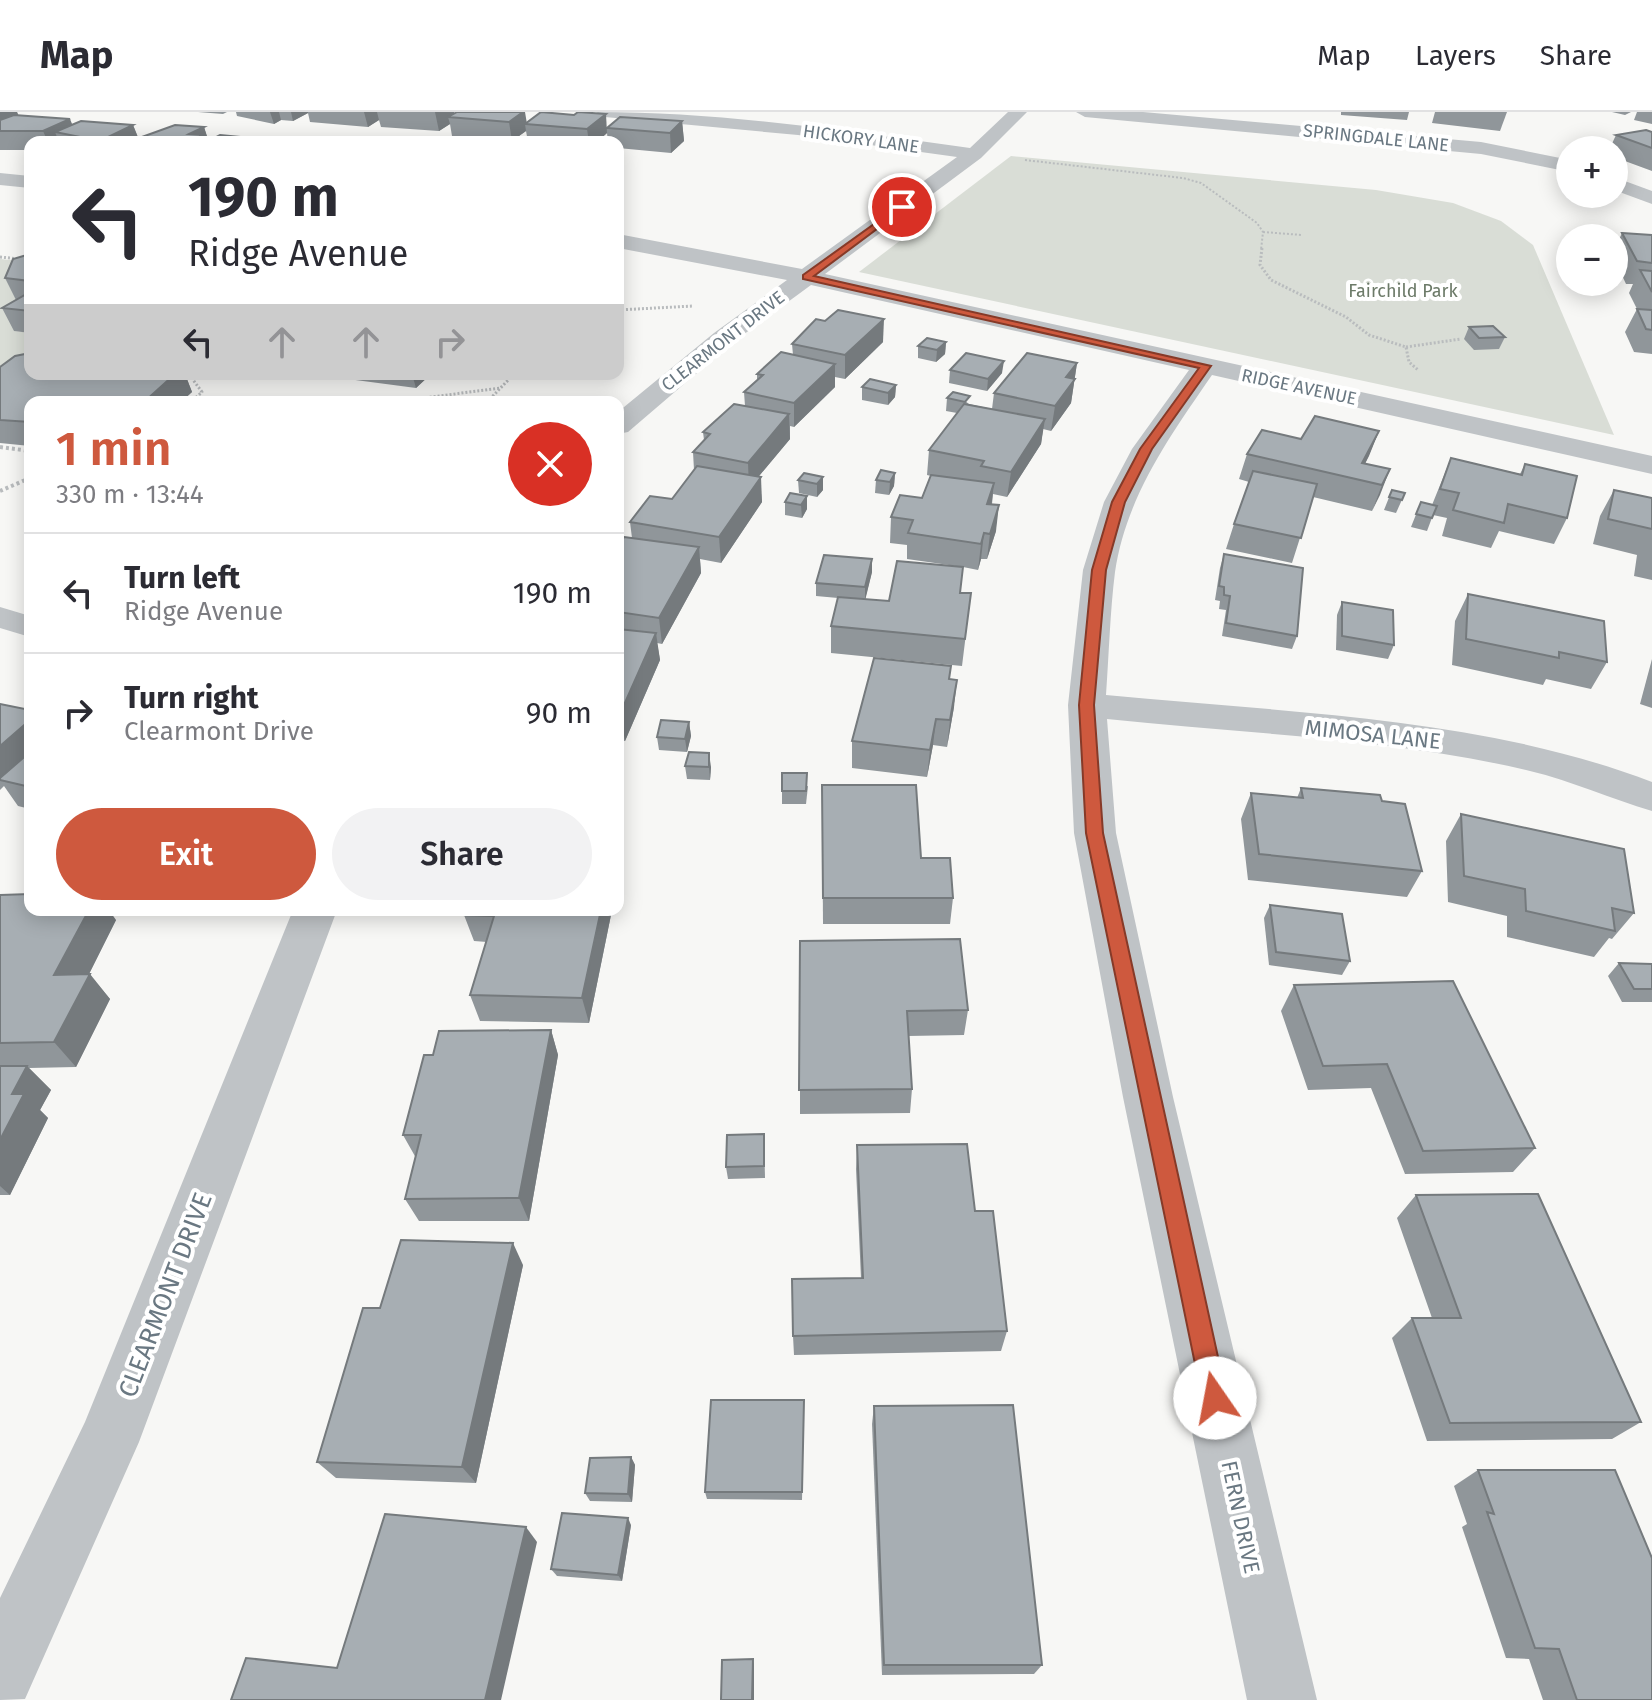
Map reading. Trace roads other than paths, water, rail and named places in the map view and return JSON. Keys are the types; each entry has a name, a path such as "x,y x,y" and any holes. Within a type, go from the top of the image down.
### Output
{"street":[{"name":"HICKORY LANE","path":"605,112 687,115 974,154"},
{"name":"CLEARMONT DRIVE","path":"624,421 723,338 974,154 1018,112"},
{"name":"SPRINGDALE LANE","path":"1085,112 1481,148 1556,163"},
{"path":"0,179 24,181"},
{"path":"1628,189 1652,198"},
{"name":"RIDGE AVENUE","path":"624,242 807,277 1652,465"},
{"name":"FERN DRIVE","path":"1205,366 1146,449 1119,502 1099,570 1087,705 1095,833 1148,1097 1282,1700"},
{"path":"0,617 24,625"},
{"name":"MIMOSA LANE","path":"1087,705 1458,743 1517,753 1592,774 1652,797"},
{"name":"CLEARMONT DRIVE","path":"0,1674 108,1442 313,916"}],"park label":[{"name":"Fairchild Park","path":"1403,291"}]}
